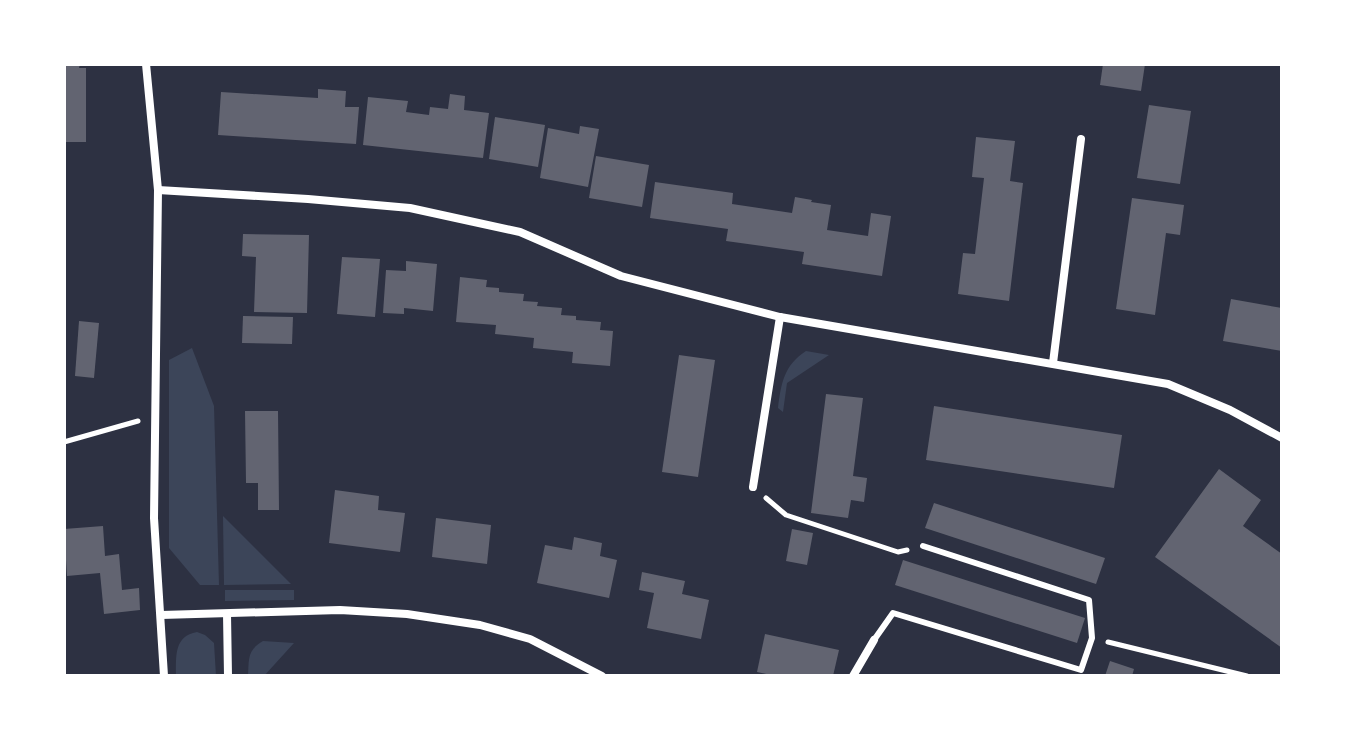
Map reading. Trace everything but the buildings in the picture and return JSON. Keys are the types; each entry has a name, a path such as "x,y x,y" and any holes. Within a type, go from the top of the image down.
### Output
{"street":[{"path":"146,64 158,190 154,518 164,676"},
{"path":"1053,363 1081,139"},
{"path":"158,190 410,208 520,232 621,276 780,317 1168,384 1230,410 1282,438"},
{"path":"753,487 780,317"},
{"path":"161,615 340,610 407,614 480,625 530,639 602,676"},
{"path":"227,614 228,676"},
{"path":"853,676 874,640"}],"lane":[{"path":"874,640 893,613 1080,673 1092,638 1089,600 923,546"}],"path":[{"path":"64,442 154,416"},
{"path":"753,487 786,515 898,552 923,546"},
{"path":"1092,638 1247,676"}],"shaded area":[{"path":"192,348 214,406 219,585 200,585 169,548 169,360"},
{"path":"806,351 829,355 787,383 783,412 778,408 785,376 793,362"},
{"path":"223,516 291,584 224,585"},
{"path":"225,590 294,590 294,600 225,601"},
{"path":"197,632 214,643 216,676 176,676 180,642"},
{"path":"263,641 294,643 264,676 248,676 251,652"}]}
